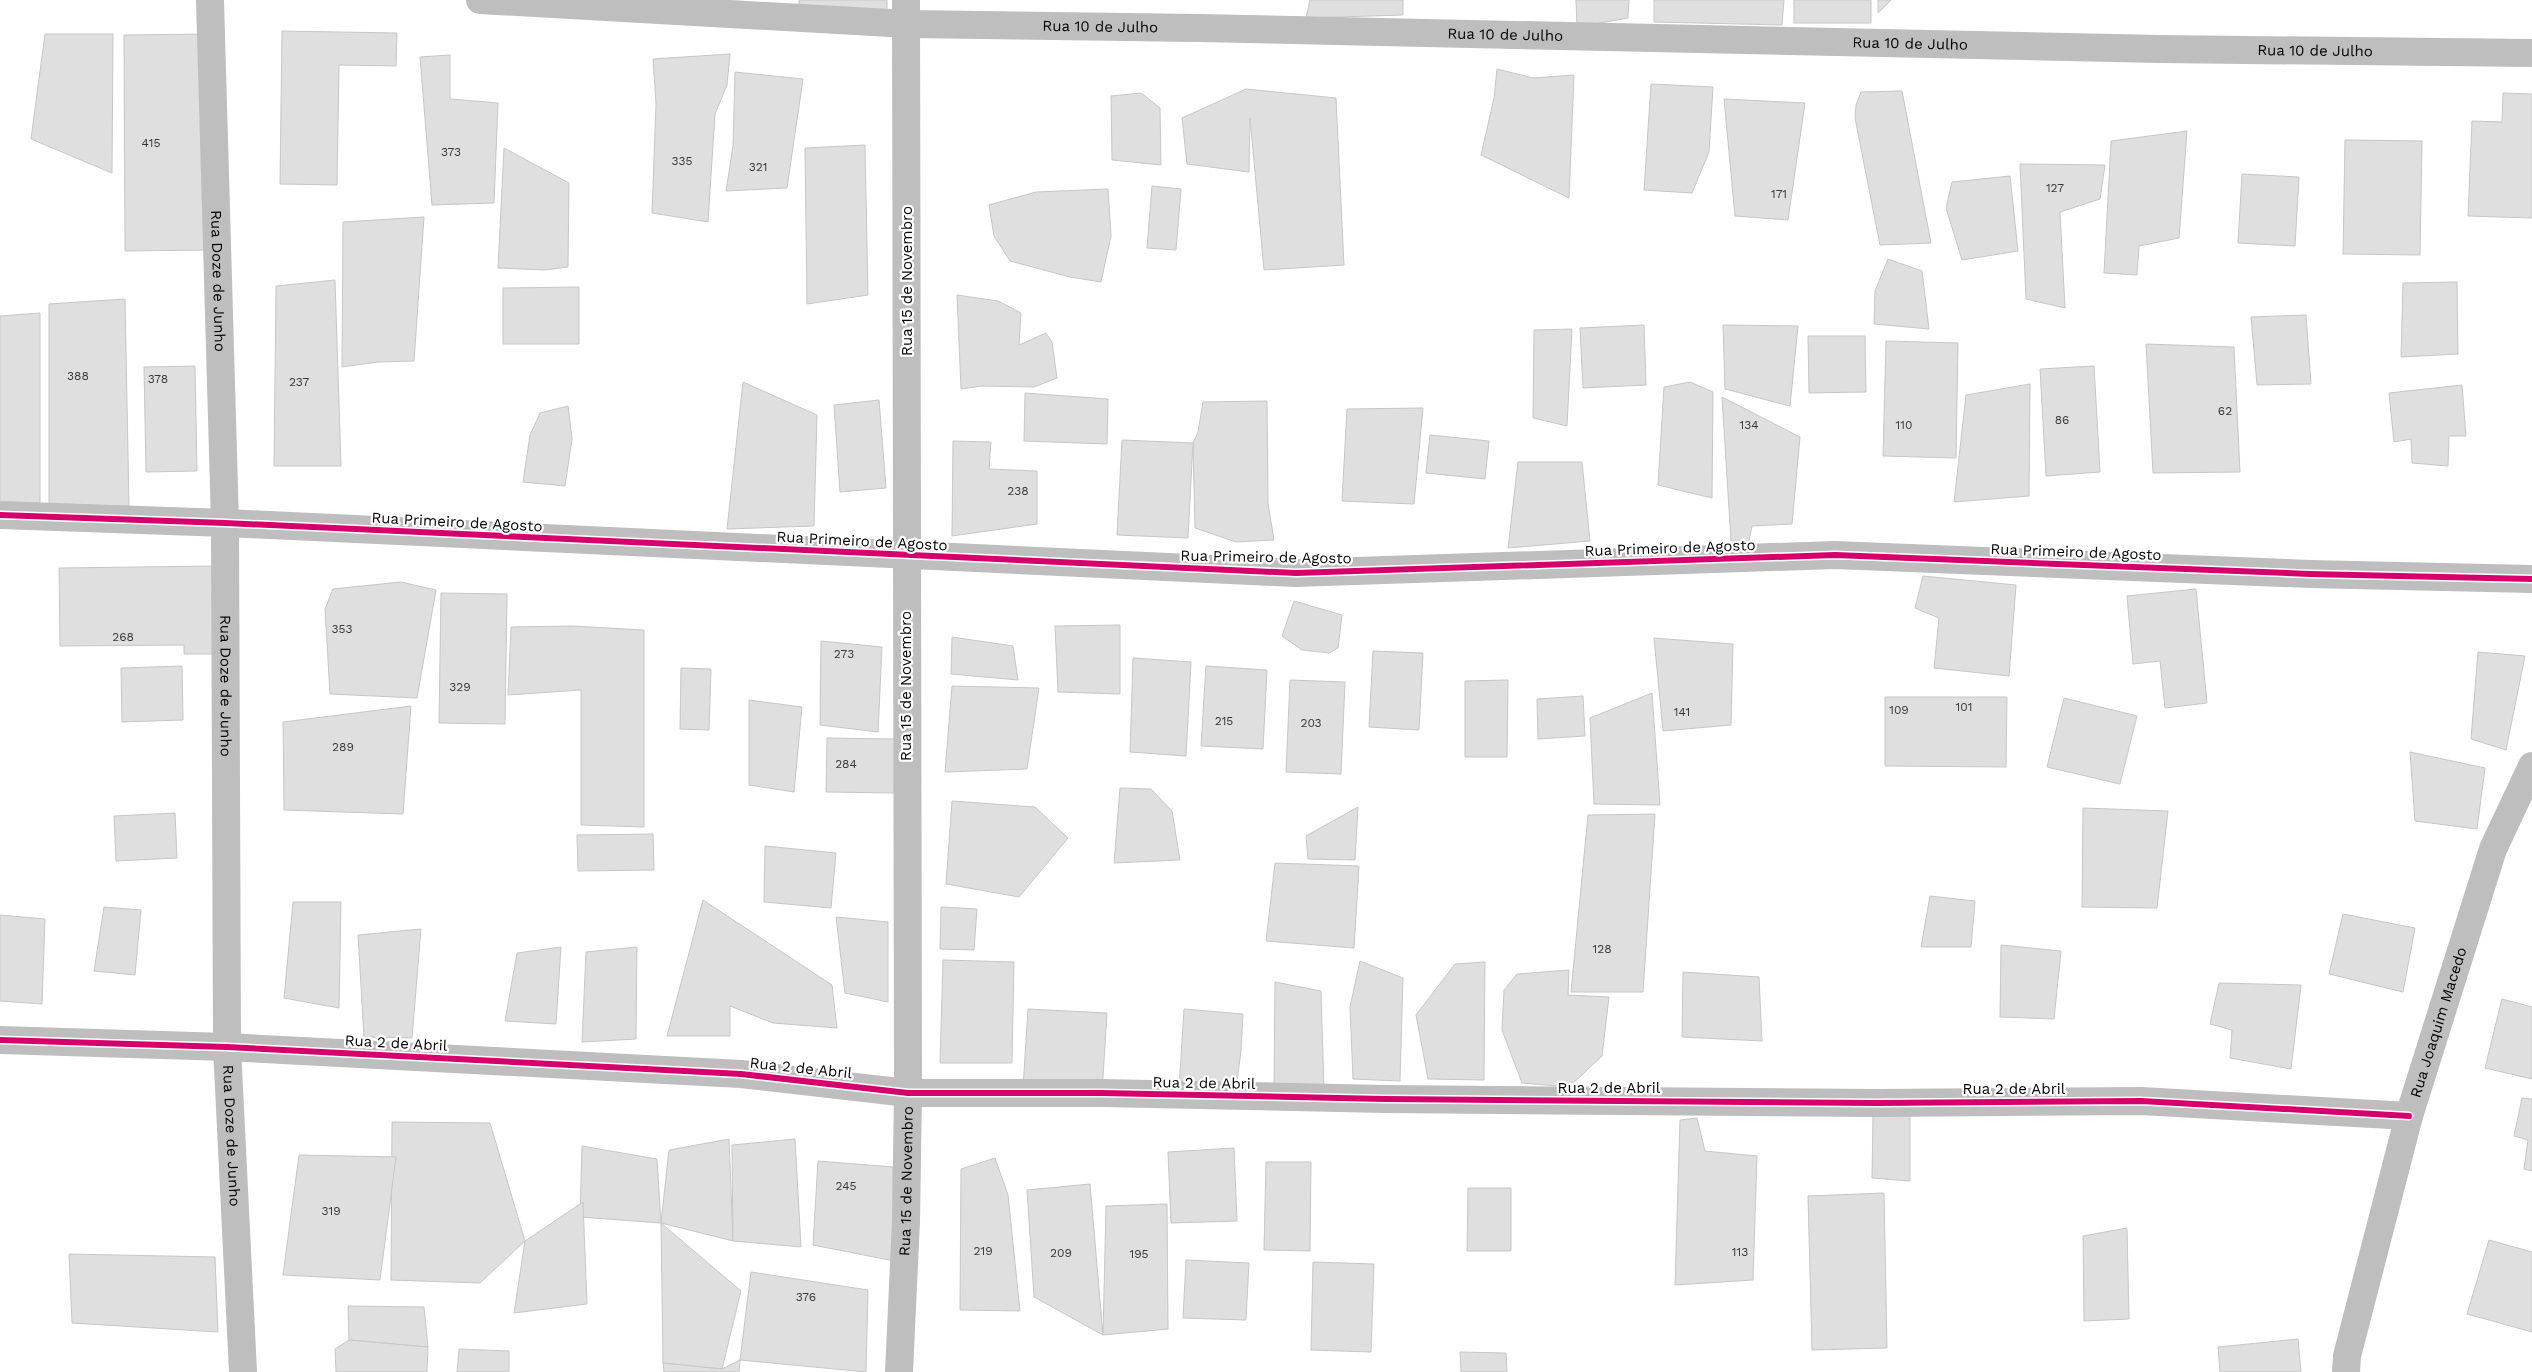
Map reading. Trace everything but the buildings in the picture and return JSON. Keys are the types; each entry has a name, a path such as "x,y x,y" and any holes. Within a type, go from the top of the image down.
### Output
{"street":[{"name":"Rua Doze de Junho","path":"210,0 224,523 227,1046 243,1372"},
{"name":"Rua 10 de Julho","path":"480,0 907,12 1218,28 2159,49 2532,53"},
{"name":"Rua 15 de Novembro","path":"899,1372 906,1221 908,1093 906,556 907,12"},
{"name":"Rua Primeiro de Agosto","path":"0,516 224,523 1296,573 1835,555 2310,574 2532,579"},
{"name":"Rua Joaquim Macedo","path":"2346,1372 2347,1356 2409,1116 2492,849 2532,766"},
{"name":"Rua 2 de Abril","path":"0,1040 227,1046 741,1074 908,1093 1102,1093 1385,1099 1848,1103 2141,1101 2409,1116"}],"cycle path":[{"path":"0,515 225,523 1296,573 1835,555 2310,574 2532,579"},
{"path":"0,1040 227,1047 741,1074 908,1093 1102,1093 1385,1099 1877,1103 2141,1101 2409,1116"}]}
